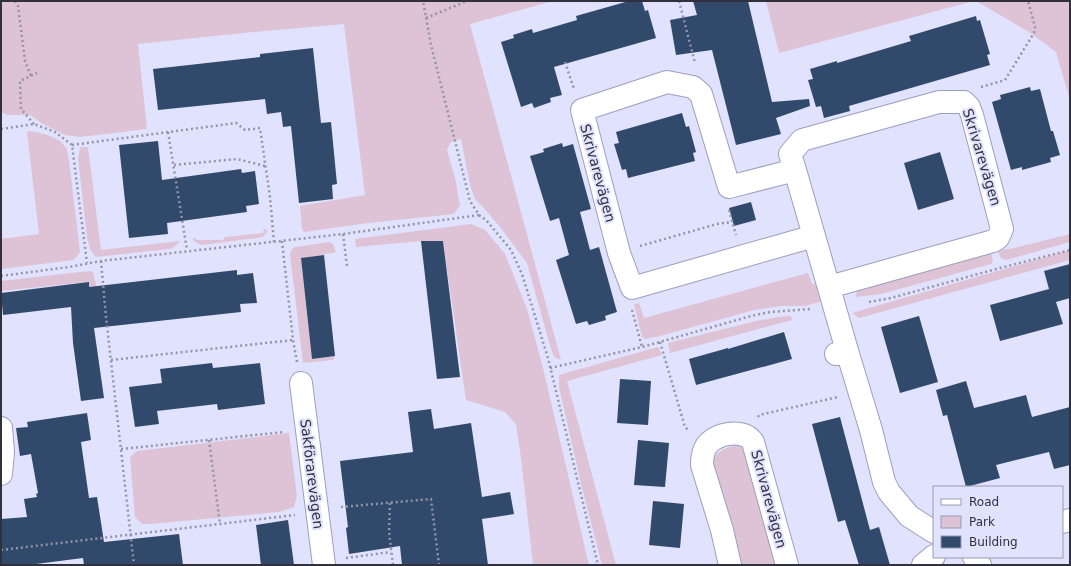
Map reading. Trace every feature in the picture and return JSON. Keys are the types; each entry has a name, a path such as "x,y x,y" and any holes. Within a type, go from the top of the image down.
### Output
{"street":[{"name":"Skrivarevägen","path":"632,288 619,253 582,110 667,82 693,87"},
{"path":"693,87 701,94 729,187 795,170"},
{"name":"Skrivarevägen","path":"828,287 993,241 998,238 1002,229 1000,218 972,115 969,107 964,102 939,102 802,140 790,154 828,287 842,354 860,391 884,482 889,492 909,516 933,531"},
{"path":"632,288 814,236"},
{"name":"Sakförarevägen","path":"301,383 323,563"},
{"path":"1,428 3,452 1,474"},
{"name":"Skrivarevägen","path":"705,450 709,442 732,433 747,436 753,442 787,565"},
{"path":"705,450 702,458 704,473 722,530 730,565"},
{"path":"923,565 933,557"}],"path":[{"path":"15,1 18,6 25,61 31,76"},
{"path":"423,1 437,72 470,201 479,215 486,220 511,250 522,274 548,358 598,565"},
{"path":"426,18 467,1"},
{"path":"679,1 697,71 693,87"},
{"path":"964,102 972,89 1005,80 1034,33 1035,27 1028,1"},
{"path":"565,62 582,110"},
{"path":"37,73 20,81 20,109 34,124 55,132 72,145 236,123 245,130 260,128 270,197 274,242"},
{"path":"1,129 34,124"},
{"path":"168,132 187,250"},
{"path":"72,145 87,263"},
{"path":"174,165 237,159 265,166"},
{"path":"729,187 726,195 742,256"},
{"path":"1,276 187,250 343,234 479,215"},
{"path":"619,253 717,224 732,222"},
{"path":"343,234 347,266"},
{"path":"282,241 293,340 301,383"},
{"path":"101,261 134,565"},
{"path":"632,288 631,303 642,347"},
{"path":"111,360 293,340"},
{"path":"660,342 685,427 705,450"},
{"path":"747,436 759,415 860,391"},
{"path":"121,449 306,429"},
{"path":"209,440 220,524"},
{"path":"1,550 317,513 328,511 337,507 431,498 439,565"},
{"path":"390,502 389,532 393,565"},
{"path":"323,563 391,552"}],"green space":[{"path":"1,1 553,1 470,24 561,360 554,357 551,349 527,263 500,227 475,199 470,185 461,139 451,142 447,150 455,178 460,205 454,214 368,223 304,232 302,229 300,206 365,195 344,24 138,44 147,129 80,137 65,135 43,124 30,115 7,115 1,112"},
{"path":"766,1 974,1 779,53"},
{"path":"976,1 1070,1 1070,100 1056,52 1029,32"},
{"path":"29,131 54,138 63,144 67,149 80,252 73,260 1,269 1,239 39,234 27,132"},
{"path":"80,147 88,147 101,250 180,241 173,248 96,257 90,249 87,237 78,158"},
{"path":"471,224 485,230 505,254 527,309 544,372 589,565 533,565 516,424 505,412 466,400 443,241 421,241 356,247 355,239"},
{"path":"264,229 266,229 267,232 263,237 201,245 192,239 223,240 225,237 263,233"},
{"path":"1070,234 1070,242 1006,260 1001,258 997,250 1010,249"},
{"path":"329,242 333,244 336,252 301,259 312,359 335,356 333,360 303,363 290,254 292,249 296,247"},
{"path":"1070,250 1070,260 859,318 852,313"},
{"path":"991,252 993,261 991,264 881,294 855,297 859,288"},
{"path":"90,271 93,272 100,302 91,304 88,282 1,291 1,281"},
{"path":"808,273 812,284 818,284 822,301 805,306 781,306 754,310 660,336 645,339 642,337 634,304 639,303 644,318"},
{"path":"791,316 792,320 670,353 668,343 756,321"},
{"path":"658,347 662,355 567,381 616,565 602,565 582,488 559,387 559,375"},
{"path":"289,433 297,496 294,507 279,512 150,524 142,524 135,517 130,457 137,451"},
{"path":"735,445 743,448 778,565 739,565 712,463 718,453"}],"building":[{"path":"629,1 642,1 645,11 648,10 656,38 554,67 562,95 550,98 551,102 534,108 532,103 521,107 501,42 514,38 513,35 532,29 533,33 577,20 576,16"},
{"path":"693,1 748,1 772,102 809,99 810,106 776,118 781,134 736,145 712,50 676,55 670,20 697,15"},
{"path":"976,16 977,21 980,20 990,54 987,55 990,65 849,106 850,111 824,118 821,106 816,107 808,80 813,79 810,69 837,61 837,63 911,41 909,36"},
{"path":"313,48 321,123 331,122 337,184 332,185 333,199 299,203 291,126 283,127 281,112 267,114 265,99 158,110 153,69 260,57 260,54"},
{"path":"1030,87 1031,91 1040,89 1051,131 1053,131 1060,155 1050,158 1051,162 1022,170 1022,167 1011,170 992,102 1001,99 1000,95"},
{"path":"682,113 686,127 689,126 696,152 693,153 695,161 628,178 626,169 622,170 614,144 619,143 616,132"},
{"path":"158,141 162,180 241,169 242,173 255,171 259,204 246,206 247,212 167,223 168,234 129,238 119,145"},
{"path":"562,143 563,147 573,144 591,209 580,212 590,250 599,247 617,312 605,316 606,320 589,325 587,321 576,324 556,260 569,255 559,218 550,221 530,156 544,152 543,149"},
{"path":"940,152 954,199 918,210 904,163"},
{"path":"751,202 756,220 734,226 729,208"},
{"path":"421,241 443,241 460,377 437,379"},
{"path":"324,255 335,356 312,359 301,258"},
{"path":"1070,264 1070,298 1056,302 1063,324 1000,341 990,305 1049,289 1044,271"},
{"path":"237,270 237,275 253,273 257,303 240,304 241,312 94,328 104,398 81,401 73,343 71,307 3,315 1,293 89,282 89,287"},
{"path":"919,316 938,382 900,393 881,327"},
{"path":"784,332 792,359 696,385 689,359"},
{"path":"212,363 213,368 260,363 265,404 218,410 217,404 157,411 159,424 135,427 129,387 162,383 160,369"},
{"path":"620,379 651,381 648,425 617,423"},
{"path":"966,381 974,408 1026,395 1032,417 1070,407 1070,465 1054,469 1049,452 996,465 1000,478 966,486 947,415 943,416 936,390"},
{"path":"431,409 434,429 471,423 482,497 510,492 514,514 482,519 488,565 402,565 400,546 349,554 346,528 348,527 340,461 413,452 408,412"},
{"path":"87,413 91,440 81,442 89,498 97,497 104,542 179,534 183,565 84,565 83,558 28,565 1,565 1,519 27,517 24,499 37,497 36,494 38,493 31,454 20,456 16,428 28,427 27,422"},
{"path":"840,417 870,530 879,527 890,565 859,565 845,520 838,522 812,424"},
{"path":"638,440 669,443 665,487 634,485"},
{"path":"653,501 684,504 680,548 649,545"},
{"path":"288,520 294,565 261,565 256,525"}]}
